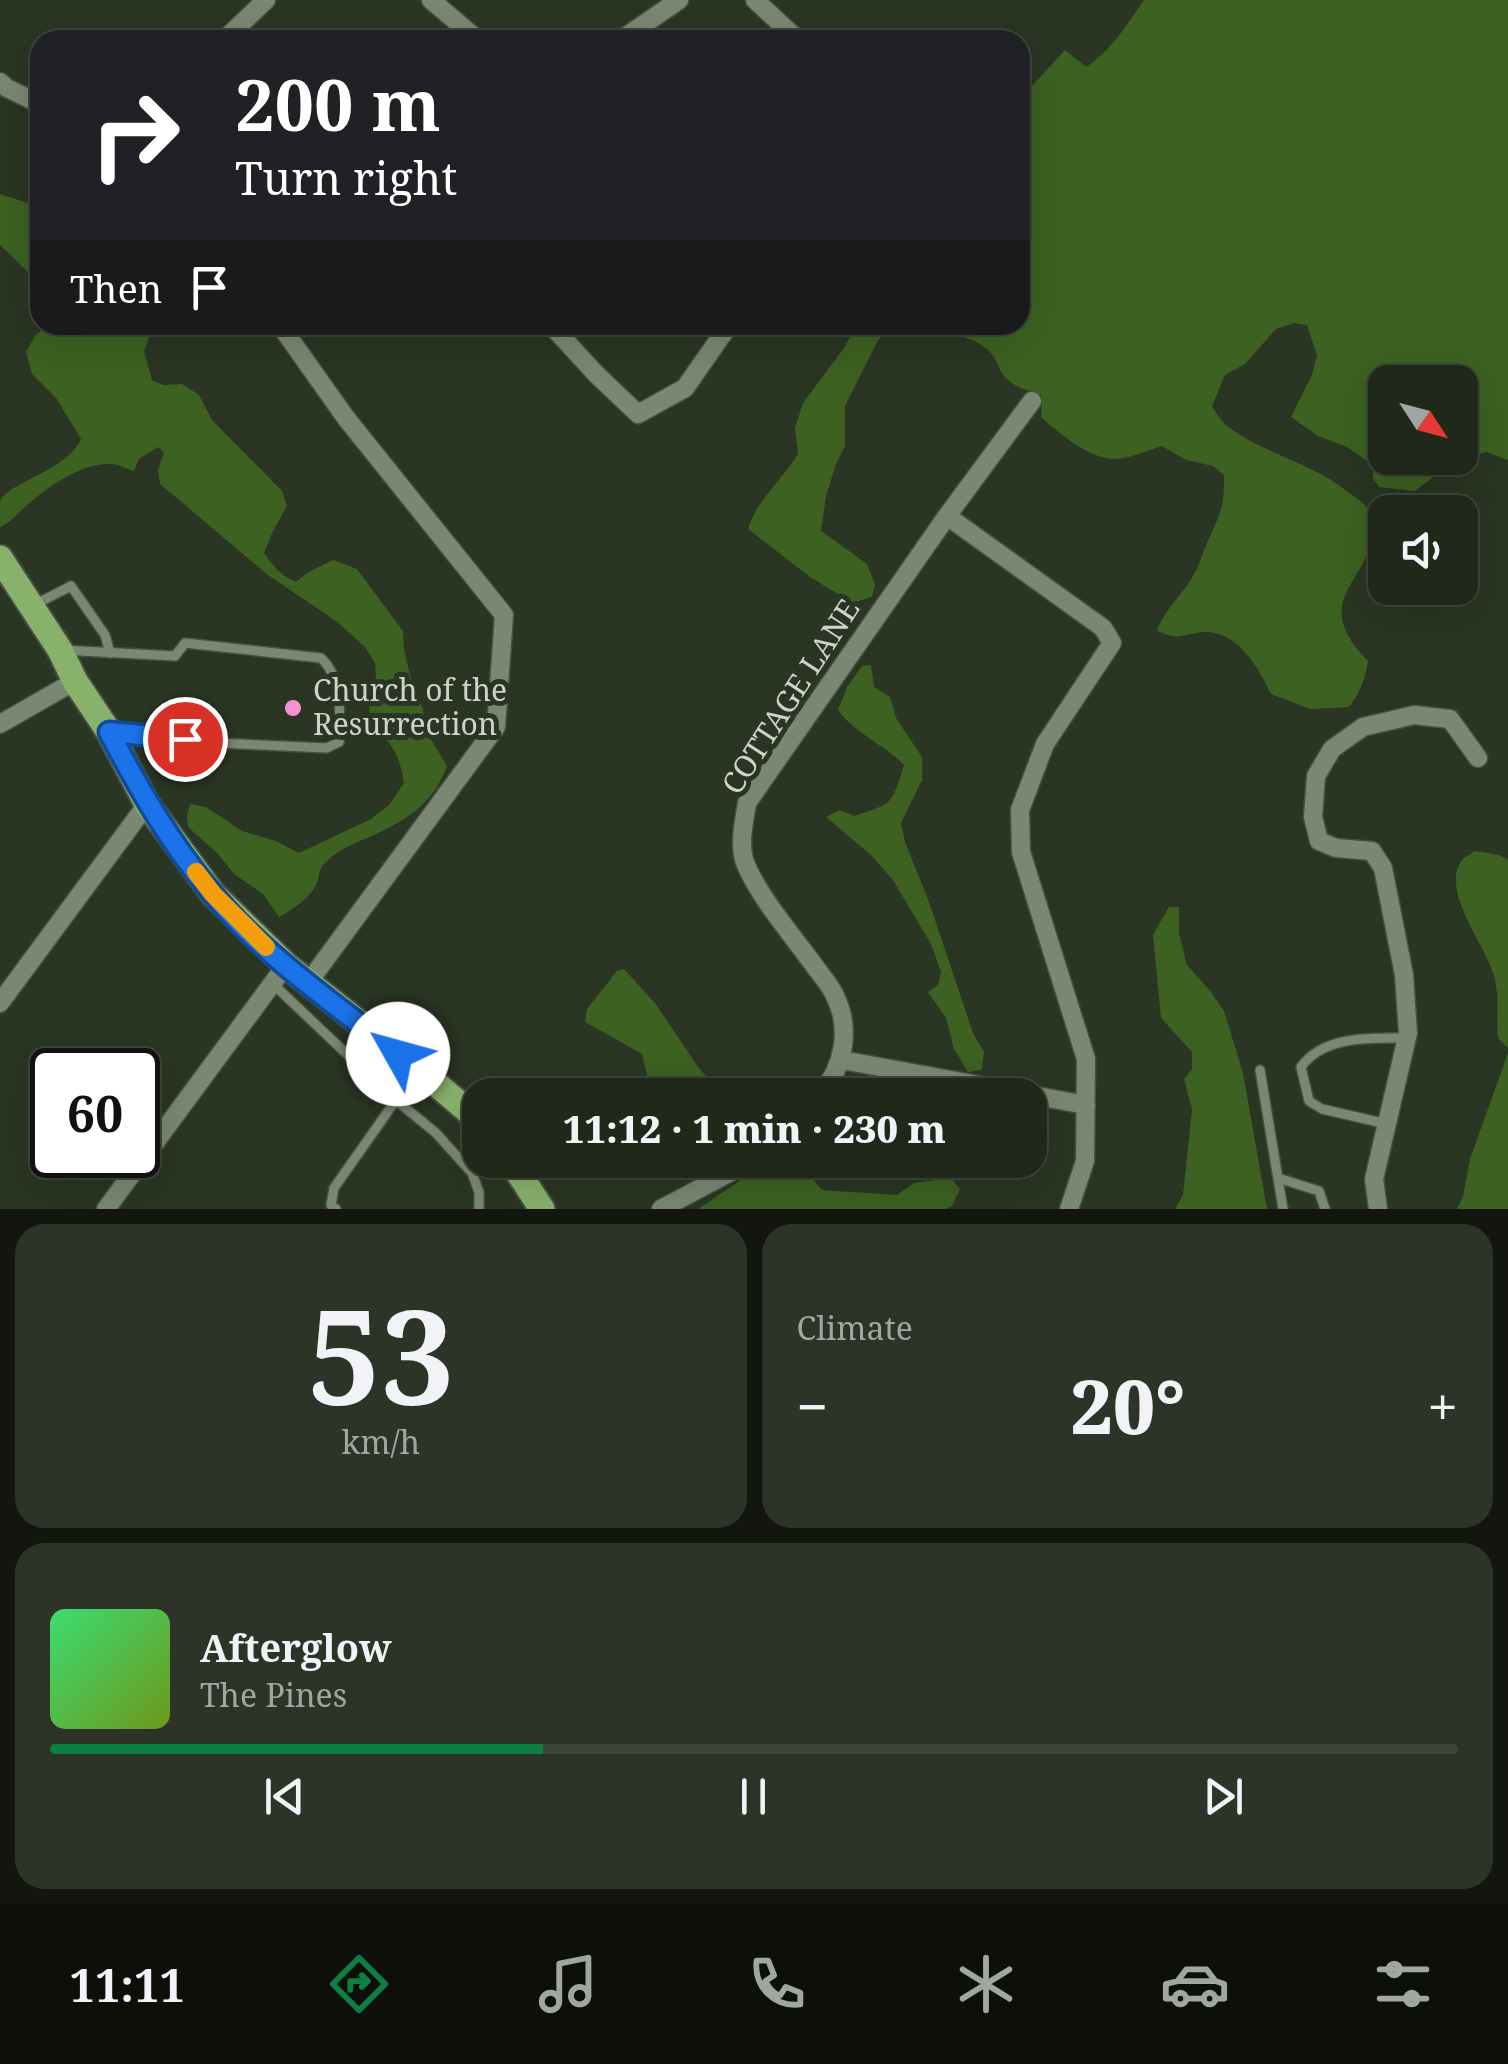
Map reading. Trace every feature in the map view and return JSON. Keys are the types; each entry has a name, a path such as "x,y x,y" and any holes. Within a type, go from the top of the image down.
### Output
{"main road":[{"path":"0,558 109,732 147,804 213,894 279,974 308,984 462,1106"},
{"path":"522,1178 542,1209"}],"street":[{"path":"234,30 266,0"},
{"path":"432,0 466,30"},
{"path":"634,30 678,0"},
{"path":"754,0 787,30"},
{"path":"0,82 30,99"},
{"path":"287,335 346,418 504,615 496,728 308,984"},
{"path":"560,335 638,414 685,388 722,335"},
{"name":"COTTAGE LANE","path":"842,1060 844,1026 835,994 744,862 742,832 747,803 947,516 1032,402"},
{"path":"947,516 1103,628 1112,643 1045,744 1020,810 1021,852 1086,1059 1085,1161 1068,1209"},
{"path":"0,724 74,681"},
{"path":"1378,1209 1374,1179 1406,1038 1404,975 1383,868 1372,851 1336,848 1319,842 1312,817 1316,776 1332,749 1363,727 1414,715 1450,719 1478,758"},
{"path":"0,1004 147,804"},
{"path":"106,1209 279,974"},
{"path":"832,1078 842,1060 1086,1105"},
{"path":"662,1209 721,1178"}],"lane":[{"path":"31,606 71,586 105,635 110,653"},
{"path":"60,650 174,656 185,643 321,658 337,682 339,742 327,748 109,732"},
{"path":"279,974 396,1100 436,1133 472,1173 479,1192 479,1209"},
{"path":"1386,1124 1309,1101 1302,1067 1310,1055 1328,1046 1370,1038 1406,1038"},
{"path":"1260,1070 1283,1209"},
{"path":"336,1209 331,1205 334,1188 396,1100"},
{"path":"1278,1178 1319,1191 1325,1209"}],"green space":[{"path":"1144,0 1508,0 1508,460 1487,452 1478,454 1478,365 1368,365 1368,462 1347,447 1318,436 1291,417 1312,375 1317,355 1307,325 1294,323 1276,329 1245,364 1225,375 1212,406 1224,423 1240,435 1334,482 1367,508 1368,550 1343,603 1342,619 1350,638 1368,661 1362,686 1349,707 1310,709 1271,694 1253,662 1227,637 1204,632 1176,636 1157,631 1198,567 1222,507 1224,475 1213,466 1186,460 1162,446 1113,459 1084,449 1041,417 1042,397 1010,381 988,350 962,335 1030,335 1030,88 1065,50 1086,67 1104,53"},
{"path":"0,194 30,204 30,274 0,245"},
{"path":"150,335 144,351 152,380 163,385 182,384 199,395 212,420 282,491 287,506 264,553 274,566 296,582 333,560 357,569 403,631 404,650 426,731 447,766 442,779 410,815 328,860 307,897 279,917 263,894 234,874 188,827 190,804 206,807 242,831 299,853 371,819 390,804 404,783 394,750 370,725 375,663 365,647 336,621 268,575 160,484 158,470 164,452 158,447 139,459 134,471 111,464 76,472 0,527 0,502 5,495 63,460 81,439 56,398 32,374 26,352 35,336"},
{"path":"851,335 882,335 845,406 845,446 826,496 821,531 867,564 875,584 872,597 853,603 810,577 748,529 763,500 798,454 795,428 803,403"},
{"path":"1436,475 1415,491 1379,487 1373,478"},
{"path":"871,665 874,687 890,697 896,718 922,757 922,780 901,823 973,1033 984,1052 982,1070 968,1072 954,1049 946,1018 928,992 938,985 941,972 931,944 893,880 872,856 826,817 840,810 854,816 884,805 893,795 904,765 838,710 847,687 862,666"},
{"path":"1475,851 1508,860 1508,1048 1498,1038 1494,976 1456,887 1456,872 1462,860"},
{"path":"1169,907 1179,907 1179,933 1187,965 1224,1011 1243,1073 1267,1209 1175,1209 1183,1195 1192,1109 1184,1079 1192,1069 1192,1052 1161,1018 1153,935"},
{"path":"624,969 655,1003 708,1078 648,1078 642,1054 585,1022 587,1009 617,971"},
{"path":"1508,1053 1508,1209 1457,1209 1470,1159"},
{"path":"744,1178 812,1178 822,1190 897,1195 914,1183 951,1178 960,1189 952,1206 945,1209 698,1209"}],"slow traffic":[{"path":"196,872 266,947"}],"place":[{"name":"Church of the Resurrection","path":"293,708"}],"route":[{"path":"185,739 109,732 147,804 213,894 308,984 398,1054"}]}
